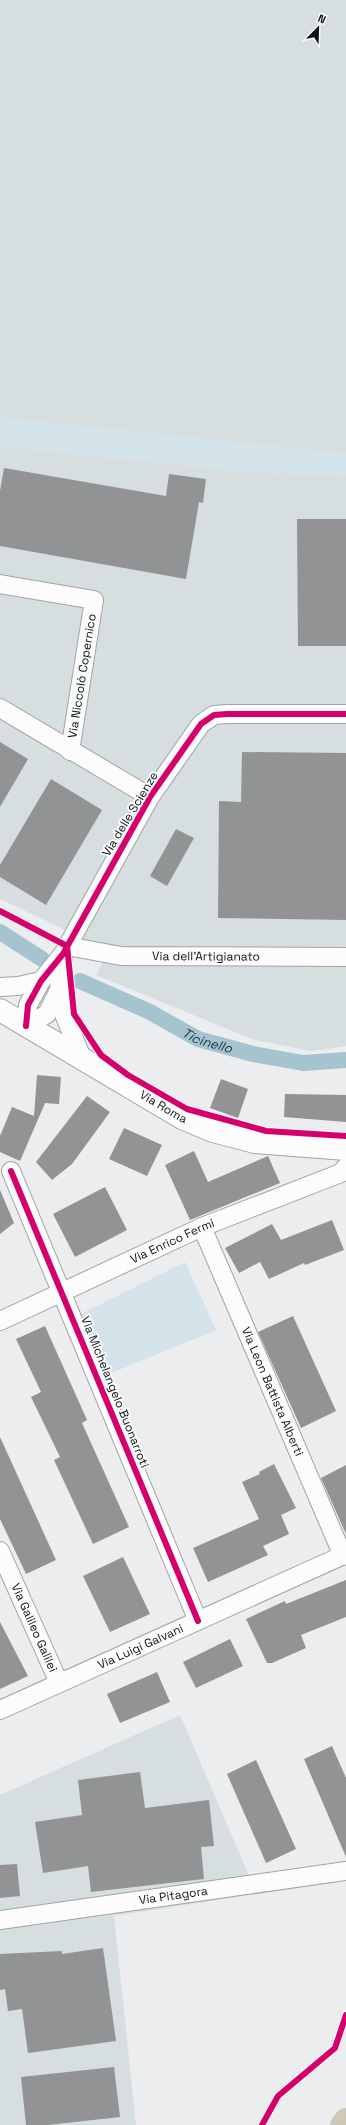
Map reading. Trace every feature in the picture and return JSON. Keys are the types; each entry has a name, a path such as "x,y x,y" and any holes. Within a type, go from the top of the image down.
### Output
{"highway":[{"path":"342,2125 346,2120"}],"street":[{"name":"Via Niccolò Copernico","path":"0,584 94,600 70,751"},
{"name":"Via Niccolò Copernico","path":"0,708 70,751 150,797"},
{"name":"Via delle Scienze","path":"26,1026 28,1005 41,981 65,950 150,797 201,724 214,715 346,714"},
{"name":"Via delle Scienze","path":"26,1026 47,1014 59,990 65,950"},
{"name":"Via dell'Artigianato","path":"65,950 121,956 346,957"},
{"path":"0,987 18,986 41,981"},
{"name":"Via delle Scienze","path":"59,990 65,1017 84,1060"},
{"name":"Via Roma","path":"0,1010 182,1118 214,1131 255,1142 346,1149"},
{"name":"Via Michelangelo Buonarroti","path":"11,1171 198,1621"},
{"name":"Via Enrico Fermi","path":"0,1320 202,1227 344,1174"},
{"name":"Via Leon Battista Alberti","path":"202,1227 344,1555"},
{"name":"Via Galileo Galilei","path":"0,1551 59,1683"},
{"name":"Via Luigi Galvani","path":"0,1710 344,1555"},
{"name":"Via Pitagora","path":"0,1920 346,1871"}],"shaded area":[{"path":"0,0 346,0 346,454 0,418"},
{"path":"0,418 346,454 346,476 243,471 0,446"},
{"path":"0,446 243,471 346,476 346,1046 311,1051 252,1039 96,975 108,950 0,899"},
{"path":"185,1262 216,1330 109,1374 81,1314"},
{"path":"180,1715 257,1894 114,1916 136,2125 0,2125 0,1795"}],"building":[{"path":"4,468 166,496 169,474 206,479 203,503 199,502 186,579 0,546 0,491"},
{"path":"297,519 346,519 346,646 298,646"},
{"path":"0,742 28,759 0,807"},
{"path":"242,752 346,753 346,920 218,918 219,801 241,802"},
{"path":"51,779 102,810 46,905 0,877 0,865"},
{"path":"176,829 194,838 167,886 150,876"},
{"path":"37,1075 61,1077 59,1104 45,1103 20,1161 0,1152 0,1136 12,1107 34,1116"},
{"path":"221,1079 248,1089 238,1118 210,1108"},
{"path":"285,1094 346,1095 346,1122 284,1117"},
{"path":"87,1096 110,1112 72,1164 52,1180 36,1162"},
{"path":"124,1128 162,1145 147,1176 109,1159"},
{"path":"194,1151 208,1182 268,1156 280,1183 190,1220 165,1165"},
{"path":"105,1187 127,1230 75,1257 53,1214"},
{"path":"0,1190 14,1223 0,1234"},
{"path":"332,1220 344,1250 305,1265 304,1263 269,1279 260,1262 239,1273 225,1248 272,1224 281,1240"},
{"path":"293,1316 336,1411 301,1428 258,1332"},
{"path":"45,1326 87,1420 82,1423 129,1527 93,1544 54,1460 60,1457 31,1397 41,1392 16,1339"},
{"path":"0,1437 56,1560 26,1574 0,1519"},
{"path":"274,1464 296,1508 281,1515 289,1534 263,1546 268,1555 208,1582 193,1548 259,1519 242,1482 260,1474 259,1472"},
{"path":"346,1465 346,1534 321,1478"},
{"path":"123,1557 150,1614 110,1632 83,1576"},
{"path":"346,1580 346,1617 301,1635 306,1648 272,1663 267,1663 246,1619 285,1601 286,1604"},
{"path":"0,1622 28,1676 0,1689"},
{"path":"230,1639 243,1666 196,1688 183,1662"},
{"path":"157,1672 170,1702 120,1723 107,1694"},
{"path":"332,1746 346,1778 346,1857 304,1759"},
{"path":"256,1760 296,1849 266,1863 227,1774"},
{"path":"140,1772 145,1808 209,1800 214,1846 201,1847 204,1879 91,1892 88,1866 43,1873 35,1822 82,1815 78,1780"},
{"path":"17,1864 20,1896 0,1898 0,1865"},
{"path":"103,1948 116,2041 28,2053 22,2009 8,2011 5,1989 0,1990 0,1954 62,1951 62,1954"},
{"path":"114,2067 120,2117 48,2125 26,2125 21,2077"}],"waterway":[{"name":"Ticinello","path":"0,932 42,959"},
{"name":"Ticinello","path":"80,981 148,1011 198,1039 253,1054 303,1063 346,1060"}],"cycle path":[{"path":"26,1026 28,1005 41,981 63,954 150,797 201,724 214,715 227,714 346,714"},
{"path":"0,911 67,946 74,1014 101,1055 128,1075 187,1109 266,1131 346,1136"},
{"path":"11,1171 198,1621"},
{"path":"262,2125 278,2096 335,2048 346,2015"}]}
